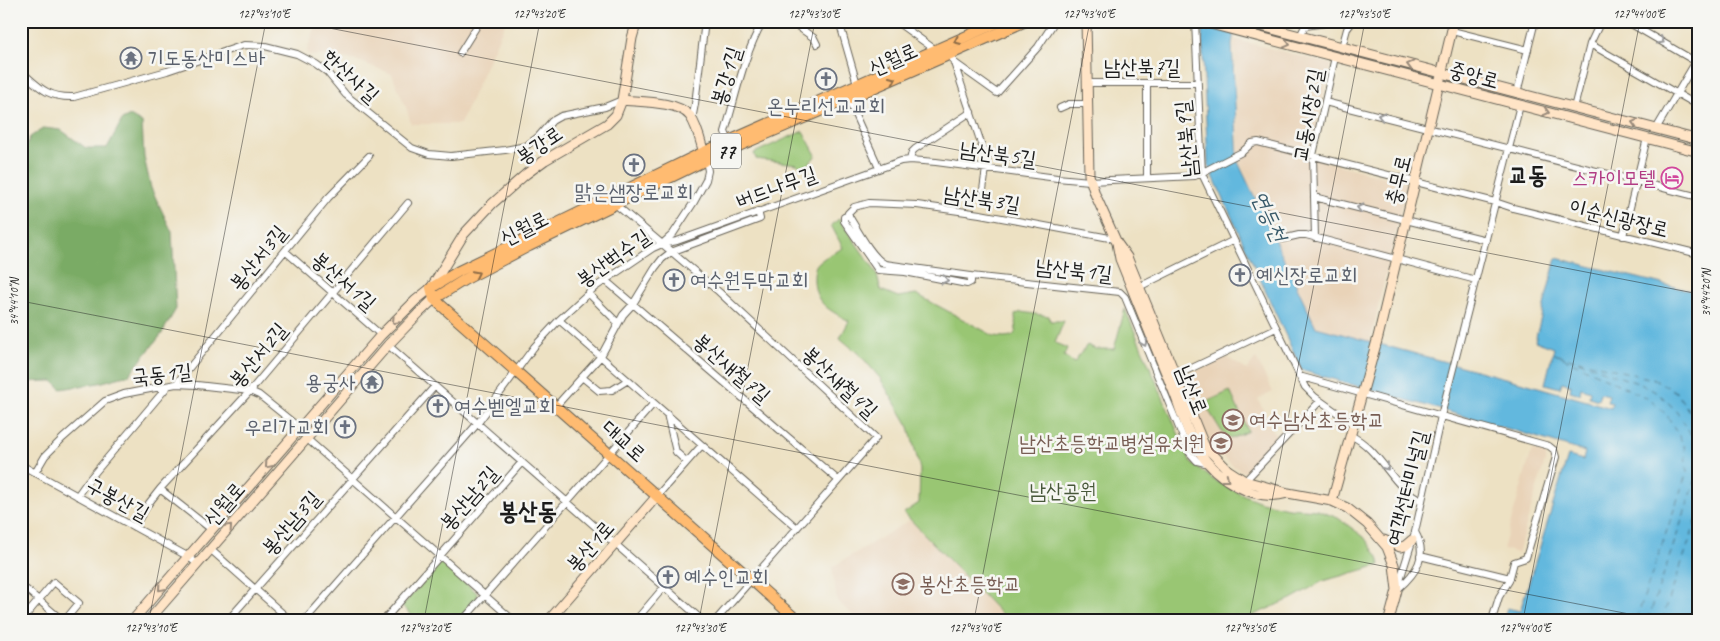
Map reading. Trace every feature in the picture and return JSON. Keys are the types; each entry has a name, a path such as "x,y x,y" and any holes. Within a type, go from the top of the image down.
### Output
{"main road":[{"name":"신월로","path":"434,299 464,280 615,204 705,156 729,141 1001,21"},
{"name":"신월로","path":"431,288 459,270 705,156 953,59 1026,21"},
{"path":"431,288 434,299"},
{"name":"대교로","path":"434,299 797,620"}],"street":[{"path":"460,53 480,21"},
{"name":"봉강로","path":"431,288 464,234 492,204 545,160 611,121 616,115 622,100 636,21"},
{"path":"692,120 705,21"},
{"name":"봉강1길","path":"729,141 725,132 755,37 763,21"},
{"path":"790,21 814,38 817,44"},
{"path":"839,21 857,84"},
{"path":"953,59 997,93 1038,47 1056,21"},
{"name":"남산로","path":"1086,21 1088,163 1090,181 1116,241 1120,259 1194,442 1210,464 1231,483 1249,492 1267,495 1288,493"},
{"name":"남산북9길","path":"1195,21 1197,83 1205,172 1234,240 1298,376 1308,390 1320,401 1353,424"},
{"path":"1242,21 1699,140"},
{"path":"1300,36 1305,26 1338,21"},
{"path":"1342,47 1347,29 1353,21"},
{"name":"충무로","path":"1362,394 1378,337 1454,21"},
{"path":"1517,93 1535,21"},
{"path":"1574,108 1590,44 1601,21"},
{"path":"1626,21 1698,60 1656,129"},
{"path":"1695,21 1699,23"},
{"name":"중앙로","path":"1200,22 1699,152"},
{"path":"902,25 937,50"},
{"path":"1452,31 1528,50"},
{"path":"1590,44 1699,106"},
{"name":"한산사길","path":"21,71 46,93 60,97 74,97 167,71 244,45 272,47 297,54 316,64 326,72 346,95 407,145 429,154 451,156 526,146 538,137 552,121 561,116 605,107 622,100"},
{"name":"교동시장2길","path":"1315,238 1313,155 1336,57"},
{"path":"953,59 988,161 984,190"},
{"name":"남산북7길","path":"1087,83 1197,83"},
{"path":"1147,83 1147,178"},
{"path":"848,99 879,168"},
{"path":"622,100 654,103 674,107 685,112 692,120 705,156"},
{"path":"1325,102 1699,197"},
{"path":"1060,108 1071,104 1087,104"},
{"path":"1298,376 1441,416 1520,105"},
{"path":"910,160 914,148 971,112"},
{"path":"1623,236 1647,138"},
{"name":"이순신광장로","path":"1205,172 1242,152 1252,143 1258,142 1699,254"},
{"name":"봉산서3길","path":"176,384 328,198 369,156"},
{"name":"봉산벅수길","path":"516,372 534,347 588,293 662,244 676,229 702,188 708,174 705,156"},
{"name":"남산북5길","path":"901,161 910,160 1090,181 1195,176 1205,172"},
{"name":"버드나무길","path":"662,244 677,241 901,161"},
{"path":"1314,197 1486,240"},
{"name":"봉산서2길","path":"134,527 160,488 250,391 408,203"},
{"name":"봉산새철4길","path":"615,204 719,292 876,438 716,620"},
{"name":"남산북3길","path":"971,276 971,282 967,284 905,272 878,270 844,221 844,217 849,215 850,210 864,204 917,205 980,214 1116,241"},
{"path":"556,406 601,356 618,323 633,304 658,263 671,252 760,218 758,211"},
{"path":"1282,240 1301,235 1476,280"},
{"path":"1139,287 1234,240"},
{"name":"남산로","path":"1116,241 1127,257 1204,445 1228,470 1245,481 1288,493 1332,501 1360,517 1381,538 1393,559 1396,570 1396,590 1389,620"},
{"name":"봉산서1길","path":"285,251 381,335"},
{"name":"남산북1길","path":"971,276 1117,290 1122,293 1189,452 1197,461 1210,464"},
{"name":"봉산새철7길","path":"605,280 838,480"},
{"name":"신월로","path":"133,620 381,335 416,300 431,288"},
{"path":"588,293 618,323"},
{"name":"신월로","path":"149,620 388,345 434,299"},
{"path":"559,320 797,528"},
{"path":"1175,376 1276,328"},
{"path":"388,345 702,620"},
{"name":"봉산남2길","path":"396,517 478,423 516,372"},
{"path":"582,377 599,391 612,390 628,380"},
{"name":"국동1길","path":"35,473 45,456 105,401 119,395 176,384 250,391 259,395 300,428 306,438"},
{"path":"77,496 168,386"},
{"path":"352,479 435,386"},
{"path":"1332,501 1362,394"},
{"path":"1245,481 1320,401"},
{"path":"463,620 654,403"},
{"path":"667,414 676,452 687,462"},
{"name":"여객선터미널길","path":"1396,590 1414,536 1441,416 1549,446 1555,451 1556,457 1526,557 1515,562 1510,578 1420,556"},
{"path":"1350,435 1369,447 1406,492 1422,501"},
{"name":"봉산남2길","path":"306,438 513,620"},
{"path":"657,496 702,445"},
{"name":"봉산남2길","path":"440,556 522,462"},
{"name":"구봉산길","path":"21,465 189,557 197,564"},
{"name":"봉산남3길","path":"228,620 352,479"},
{"path":"160,488 212,530"},
{"name":"봉산1로","path":"549,620 657,496"},
{"path":"306,620 396,517"},
{"path":"1381,538 1400,547 1405,546 1414,536 1421,544 1420,556 1414,573 1396,590"},
{"path":"210,549 290,620"},
{"path":"384,620 440,556"},
{"path":"1492,620 1499,597 1510,578"},
{"path":"22,620 39,600 54,582 79,604 64,620 39,600 27,590"},
{"path":"636,620 664,587"}],"shaded area":[{"path":"318,21 506,21 460,124 411,124 392,74 361,62 329,55 308,56 307,50"},
{"path":"1234,39 1331,64 1309,157 1407,183 1370,341 1314,325 1239,161"},
{"name":"여수남산초등학교","path":"1226,357 1247,370 1256,358 1273,392 1258,399 1277,439 1245,473 1233,466 1215,449 1204,432 1182,383 1182,377"},
{"path":"1532,450 1547,454 1518,553 1503,549"},
{"name":"봉산초등학교","path":"910,520 1007,620 858,620 837,601 832,567"}],"green space":[{"path":"130,116 142,123 144,157 151,188 172,232 176,309 161,335 129,375 99,383 61,389 53,381 21,382 21,159 30,137 44,128 61,130 86,148 107,148 122,120"},
{"path":"803,131 816,155 809,164 801,168 797,164 756,159 754,153"},
{"name":"남산공원","path":"839,219 876,272 881,290 898,297 916,294 994,336 1013,336 1016,331 1015,315 1021,312 1049,316 1050,321 1064,321 1055,343 1067,348 1064,356 1074,363 1087,345 1096,349 1114,349 1125,309 1191,463 1214,480 1261,502 1288,508 1317,510 1338,518 1364,537 1378,557 1380,565 1323,581 1291,599 1242,620 1007,620 904,513 919,503 920,469 909,427 880,378 861,356 840,338 849,321 825,306 817,295 815,288 814,273 817,264 843,248 831,225"},
{"path":"1230,391 1248,431 1231,439 1222,432 1204,403"},
{"path":"441,561 477,593 477,598 458,620 417,620 402,606"}],"water":[{"path":"1205,21 1236,21 1232,44 1238,162 1316,327 1611,408 1612,403 1607,402 1609,395 1600,393 1598,400 1589,397 1590,391 1581,388 1580,394 1570,391 1571,385 1562,382 1560,388 1545,384 1554,348 1535,341 1556,258 1699,293 1699,620 1503,620 1507,608 1520,611 1568,456 1583,460 1585,452 1301,369 1208,165 1202,34"}],"ferry route":[{"path":"1553,353 1649,399 1667,415 1684,445 1687,472 1636,620"},
{"path":"1558,355 1641,384 1660,395 1675,410 1688,429 1699,458"},
{"path":"1578,360 1656,380 1676,392 1699,426"},
{"path":"1648,620 1699,470"},
{"path":"1662,620 1699,513"}],"place":[{"name":"기도동산미스바","path":"131,58"},
{"name":"온누리선교교회","path":"826,79"},
{"name":"맑은샘장로교회","path":"634,165"},
{"name":"스카이모텔","path":"1672,178"},
{"name":"예신장로교회","path":"1240,275"},
{"name":"여수원두막교회","path":"674,280"},
{"name":"용궁사","path":"372,382"},
{"name":"여수벧엘교회","path":"438,406"},
{"name":"여수남산초등학교","path":"1233,420"},
{"name":"우리가교회","path":"345,427"},
{"name":"남산초등학교병설유치원","path":"1221,443"},
{"name":"예수인교회","path":"668,577"},
{"name":"봉산초등학교","path":"903,584"}],"district":[{"name":"교동","path":"1528,175"},
{"name":"봉산동","path":"528,511"}],"water label":[{"name":"연등천","path":"1269,216"}]}
